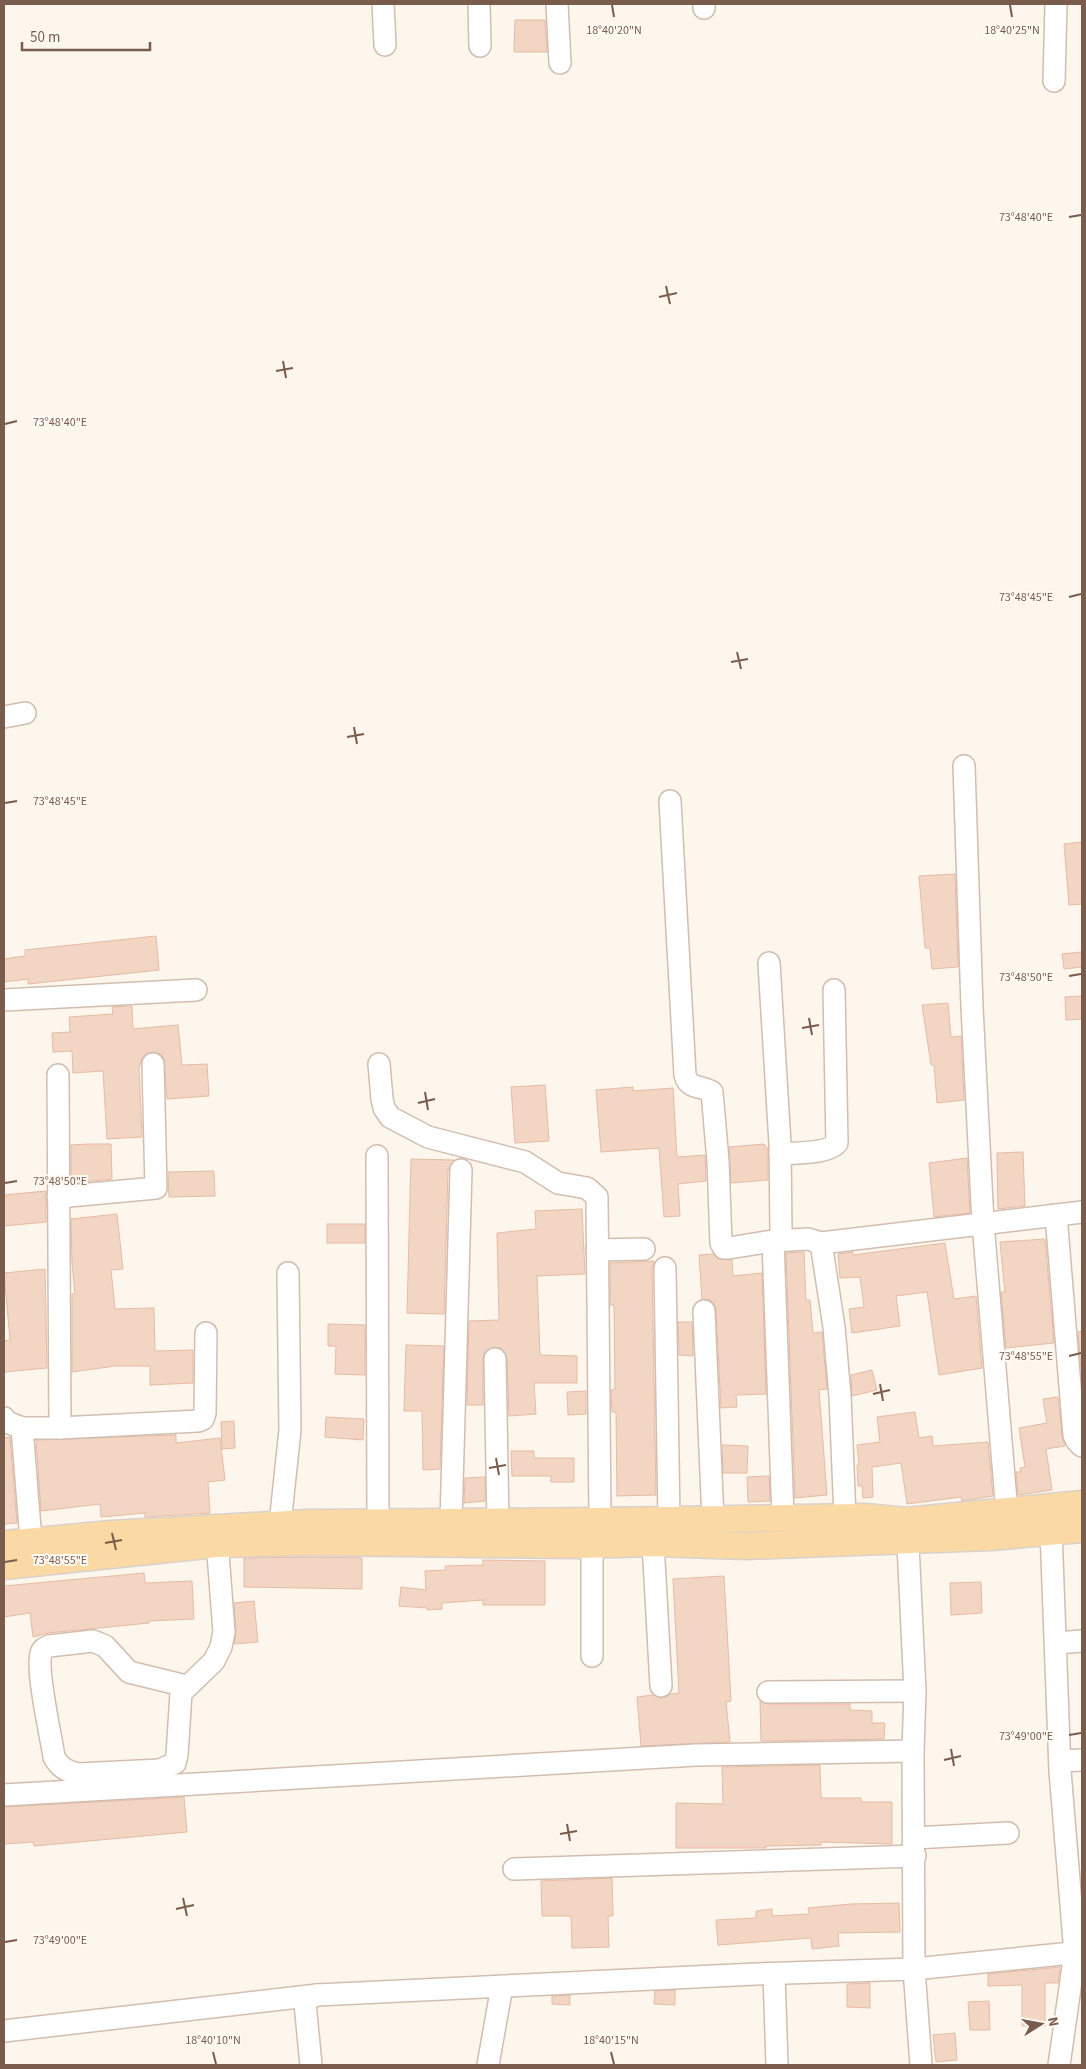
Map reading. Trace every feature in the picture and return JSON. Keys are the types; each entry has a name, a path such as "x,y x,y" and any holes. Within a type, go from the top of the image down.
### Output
{"main road":[{"path":"4,1544 32,1552 216,1536 280,1524 498,1522 596,1533 652,1543 745,1546 893,1540 908,1531 977,1514 1007,1513 1082,1504"},
{"path":"216,1536 313,1542 596,1533 669,1520 845,1517 865,1517 908,1531 991,1537 1082,1529"},
{"path":"4,1566 32,1552"}],"street":[{"path":"383,4 385,45"},
{"path":"479,4 480,46"},
{"path":"557,4 560,63"},
{"path":"1054,82 1056,4"},
{"path":"4,717 25,713"},
{"path":"964,766 972,1007 983,1223 1007,1513"},
{"path":"670,801 685,1075 686,1081 690,1086 712,1092 718,1161 721,1243 724,1248 808,1239 821,1243 1082,1212"},
{"path":"769,963 780,1154 781,1233 778,1239 773,1242"},
{"path":"4,1000 196,990"},
{"path":"780,1154 825,1150 833,1148 837,1143 834,990"},
{"path":"58,1198 156,1188 153,1064"},
{"path":"379,1064 382,1099 384,1108 390,1117 428,1137 525,1162 558,1182 588,1188 593,1191 596,1197 596,1533 592,1656"},
{"path":"58,1075 60,1428"},
{"path":"377,1156 378,1522"},
{"path":"451,1522 461,1170"},
{"path":"1056,1215 1074,1435 1082,1446"},
{"path":"773,1242 783,1518"},
{"path":"821,1243 834,1327 840,1396 845,1517"},
{"path":"597,1250 644,1250"},
{"path":"665,1268 669,1520"},
{"path":"280,1524 290,1430 288,1273"},
{"path":"704,1311 713,1520"},
{"path":"4,1418 7,1422 22,1428 60,1428 198,1421 203,1418 205,1413 206,1333"},
{"path":"495,1359 498,1522"},
{"path":"22,1428 32,1552"},
{"path":"908,1531 915,1691 913,1751 914,1969 921,2065"},
{"path":"1051,1531 1060,1761 1074,1834 1078,1952 1059,2065"},
{"path":"186,1686 129,1672 105,1646 93,1641 49,1646 43,1649 41,1654 41,1674 54,1758 58,1765 78,1774 160,1770 168,1768 175,1763 178,1755 181,1693 186,1686 214,1661 224,1632 216,1536"},
{"path":"652,1543 661,1686"},
{"path":"1056,1644 1082,1641"},
{"path":"768,1692 915,1691"},
{"path":"4,1795 696,1755 913,1751"},
{"path":"1060,1761 1082,1760"},
{"path":"514,1870 914,1847 1008,1833"},
{"path":"4,2031 317,1994 914,1969 1078,1952"},
{"path":"774,1974 777,2065"},
{"path":"488,2065 502,1986"},
{"path":"311,2065 305,2003 309,1998 317,1994"}],"building":[{"path":"515,20 545,20 547,52 514,52"},
{"path":"1082,842 1082,904 1069,905 1064,844"},
{"path":"955,874 958,967 932,969 930,948 925,948 919,876"},
{"path":"156,936 159,970 28,984 28,979 4,982 4,959 25,956 25,950"},
{"path":"1082,952 1082,967 1064,969 1062,954"},
{"path":"1082,996 1082,1019 1066,1020 1065,997"},
{"path":"948,1003 951,1037 961,1036 964,1100 937,1103 934,1065 931,1065 922,1005"},
{"path":"132,1006 133,1029 178,1025 182,1065 207,1064 209,1096 167,1099 164,1058 159,1053 147,1053 142,1058 139,1068 142,1137 107,1139 103,1071 73,1073 72,1051 53,1052 52,1033 70,1032 69,1017 113,1014 112,1007"},
{"path":"545,1085 549,1141 515,1143 511,1087"},
{"path":"633,1087 633,1091 673,1088 677,1157 705,1155 706,1181 678,1184 680,1216 664,1217 659,1148 601,1152 596,1090"},
{"path":"111,1144 112,1179 71,1183 71,1145"},
{"path":"764,1144 768,1149 768,1180 731,1183 729,1147"},
{"path":"1023,1152 1025,1206 998,1209 997,1153"},
{"path":"967,1158 970,1213 934,1217 929,1163"},
{"path":"411,1159 454,1160 448,1170 444,1314 407,1313"},
{"path":"214,1171 215,1196 169,1197 168,1172"},
{"path":"46,1191 46,1222 4,1226 4,1195"},
{"path":"582,1209 585,1274 537,1276 540,1355 577,1356 577,1383 534,1383 536,1414 509,1416 507,1358 501,1348 494,1347 484,1353 483,1405 467,1405 469,1321 499,1320 497,1233 536,1229 535,1211"},
{"path":"117,1214 123,1269 111,1270 115,1309 154,1308 155,1351 193,1350 193,1383 150,1385 150,1366 115,1366 72,1372 72,1294 75,1294 71,1219"},
{"path":"327,1224 365,1224 365,1243 327,1243"},
{"path":"1045,1239 1054,1343 1006,1348 1001,1292 1005,1292 1000,1242"},
{"path":"945,1243 954,1299 976,1296 982,1368 939,1375 927,1292 896,1296 900,1326 852,1333 849,1309 864,1307 860,1277 840,1278 838,1254 853,1252 853,1255"},
{"path":"804,1252 806,1300 810,1300 813,1333 822,1332 827,1389 819,1390 827,1495 795,1498 786,1253"},
{"path":"713,1254 718,1259 732,1260 733,1276 762,1273 766,1394 736,1395 737,1407 721,1408 716,1310 715,1305 710,1300 702,1299 699,1255"},
{"path":"654,1261 652,1268 656,1495 617,1496 616,1412 612,1412 611,1390 615,1389 614,1305 610,1305 610,1263"},
{"path":"45,1269 47,1368 4,1372 4,1341 10,1340 4,1273"},
{"path":"678,1322 692,1322 693,1356 679,1355"},
{"path":"328,1324 365,1325 365,1375 335,1374 336,1346 328,1346"},
{"path":"1082,1331 1082,1383 1078,1332"},
{"path":"406,1345 444,1346 440,1469 423,1470 422,1411 404,1411"},
{"path":"872,1370 877,1390 852,1396 851,1375"},
{"path":"586,1391 586,1414 568,1415 567,1392"},
{"path":"1058,1397 1062,1436 1065,1446 1046,1449 1052,1490 1018,1495 1016,1472 1021,1472 1020,1468 1025,1467 1019,1428 1047,1423 1043,1399"},
{"path":"915,1412 919,1438 932,1436 933,1446 988,1442 993,1496 962,1501 961,1497 907,1504 901,1463 872,1467 873,1497 863,1498 862,1486 858,1486 857,1465 859,1465 857,1445 880,1442 877,1417"},
{"path":"326,1417 364,1419 363,1440 325,1437"},
{"path":"234,1421 235,1448 222,1449 221,1422"},
{"path":"176,1435 176,1443 220,1438 225,1480 208,1482 210,1513 145,1517 145,1513 101,1517 100,1504 41,1511 36,1440"},
{"path":"10,1437 17,1523 4,1524 4,1438"},
{"path":"722,1445 748,1446 747,1473 723,1473"},
{"path":"511,1451 534,1451 534,1458 574,1458 574,1482 551,1482 551,1476 512,1476"},
{"path":"769,1476 770,1501 748,1502 747,1477"},
{"path":"485,1477 485,1501 464,1503 465,1478"},
{"path":"244,1558 362,1558 362,1589 244,1587"},
{"path":"483,1560 545,1561 545,1605 483,1605 483,1600 442,1603 442,1609 427,1610 427,1608 399,1606 401,1587 426,1590 425,1571 446,1570 445,1566 483,1565"},
{"path":"144,1573 145,1583 192,1581 194,1619 149,1621 149,1623 48,1633 33,1637 30,1613 4,1617 4,1586"},
{"path":"724,1576 731,1701 726,1702 730,1742 641,1746 637,1697 653,1695 662,1698 679,1693 673,1579"},
{"path":"981,1582 982,1613 951,1615 950,1583"},
{"path":"254,1601 258,1642 234,1644 236,1631 234,1603"},
{"path":"760,1701 768,1704 850,1704 850,1710 872,1711 872,1723 885,1723 884,1739 761,1741"},
{"path":"820,1765 821,1798 861,1798 861,1802 892,1802 892,1844 821,1842 821,1845 766,1846 766,1848 676,1848 676,1803 723,1804 722,1767"},
{"path":"184,1797 187,1832 34,1846 33,1842 4,1844 4,1807"},
{"path":"612,1878 613,1916 608,1916 609,1947 572,1948 571,1916 542,1916 541,1881"},
{"path":"899,1903 900,1932 838,1933 839,1946 812,1949 811,1938 718,1945 716,1920 756,1918 756,1911 772,1909 772,1916 809,1914 808,1908 851,1904"},
{"path":"1060,1967 1058,1983 1045,1983 1045,2026 1022,2026 1022,1985 988,1986 988,1974"},
{"path":"870,1983 870,2008 847,2007 847,1984"},
{"path":"675,1990 675,2005 654,2004 655,1991"},
{"path":"570,1995 570,2005 552,2004 552,1996"},
{"path":"989,2001 990,2030 970,2030 968,2002"},
{"path":"955,2033 957,2060 936,2062 933,2035"}]}
